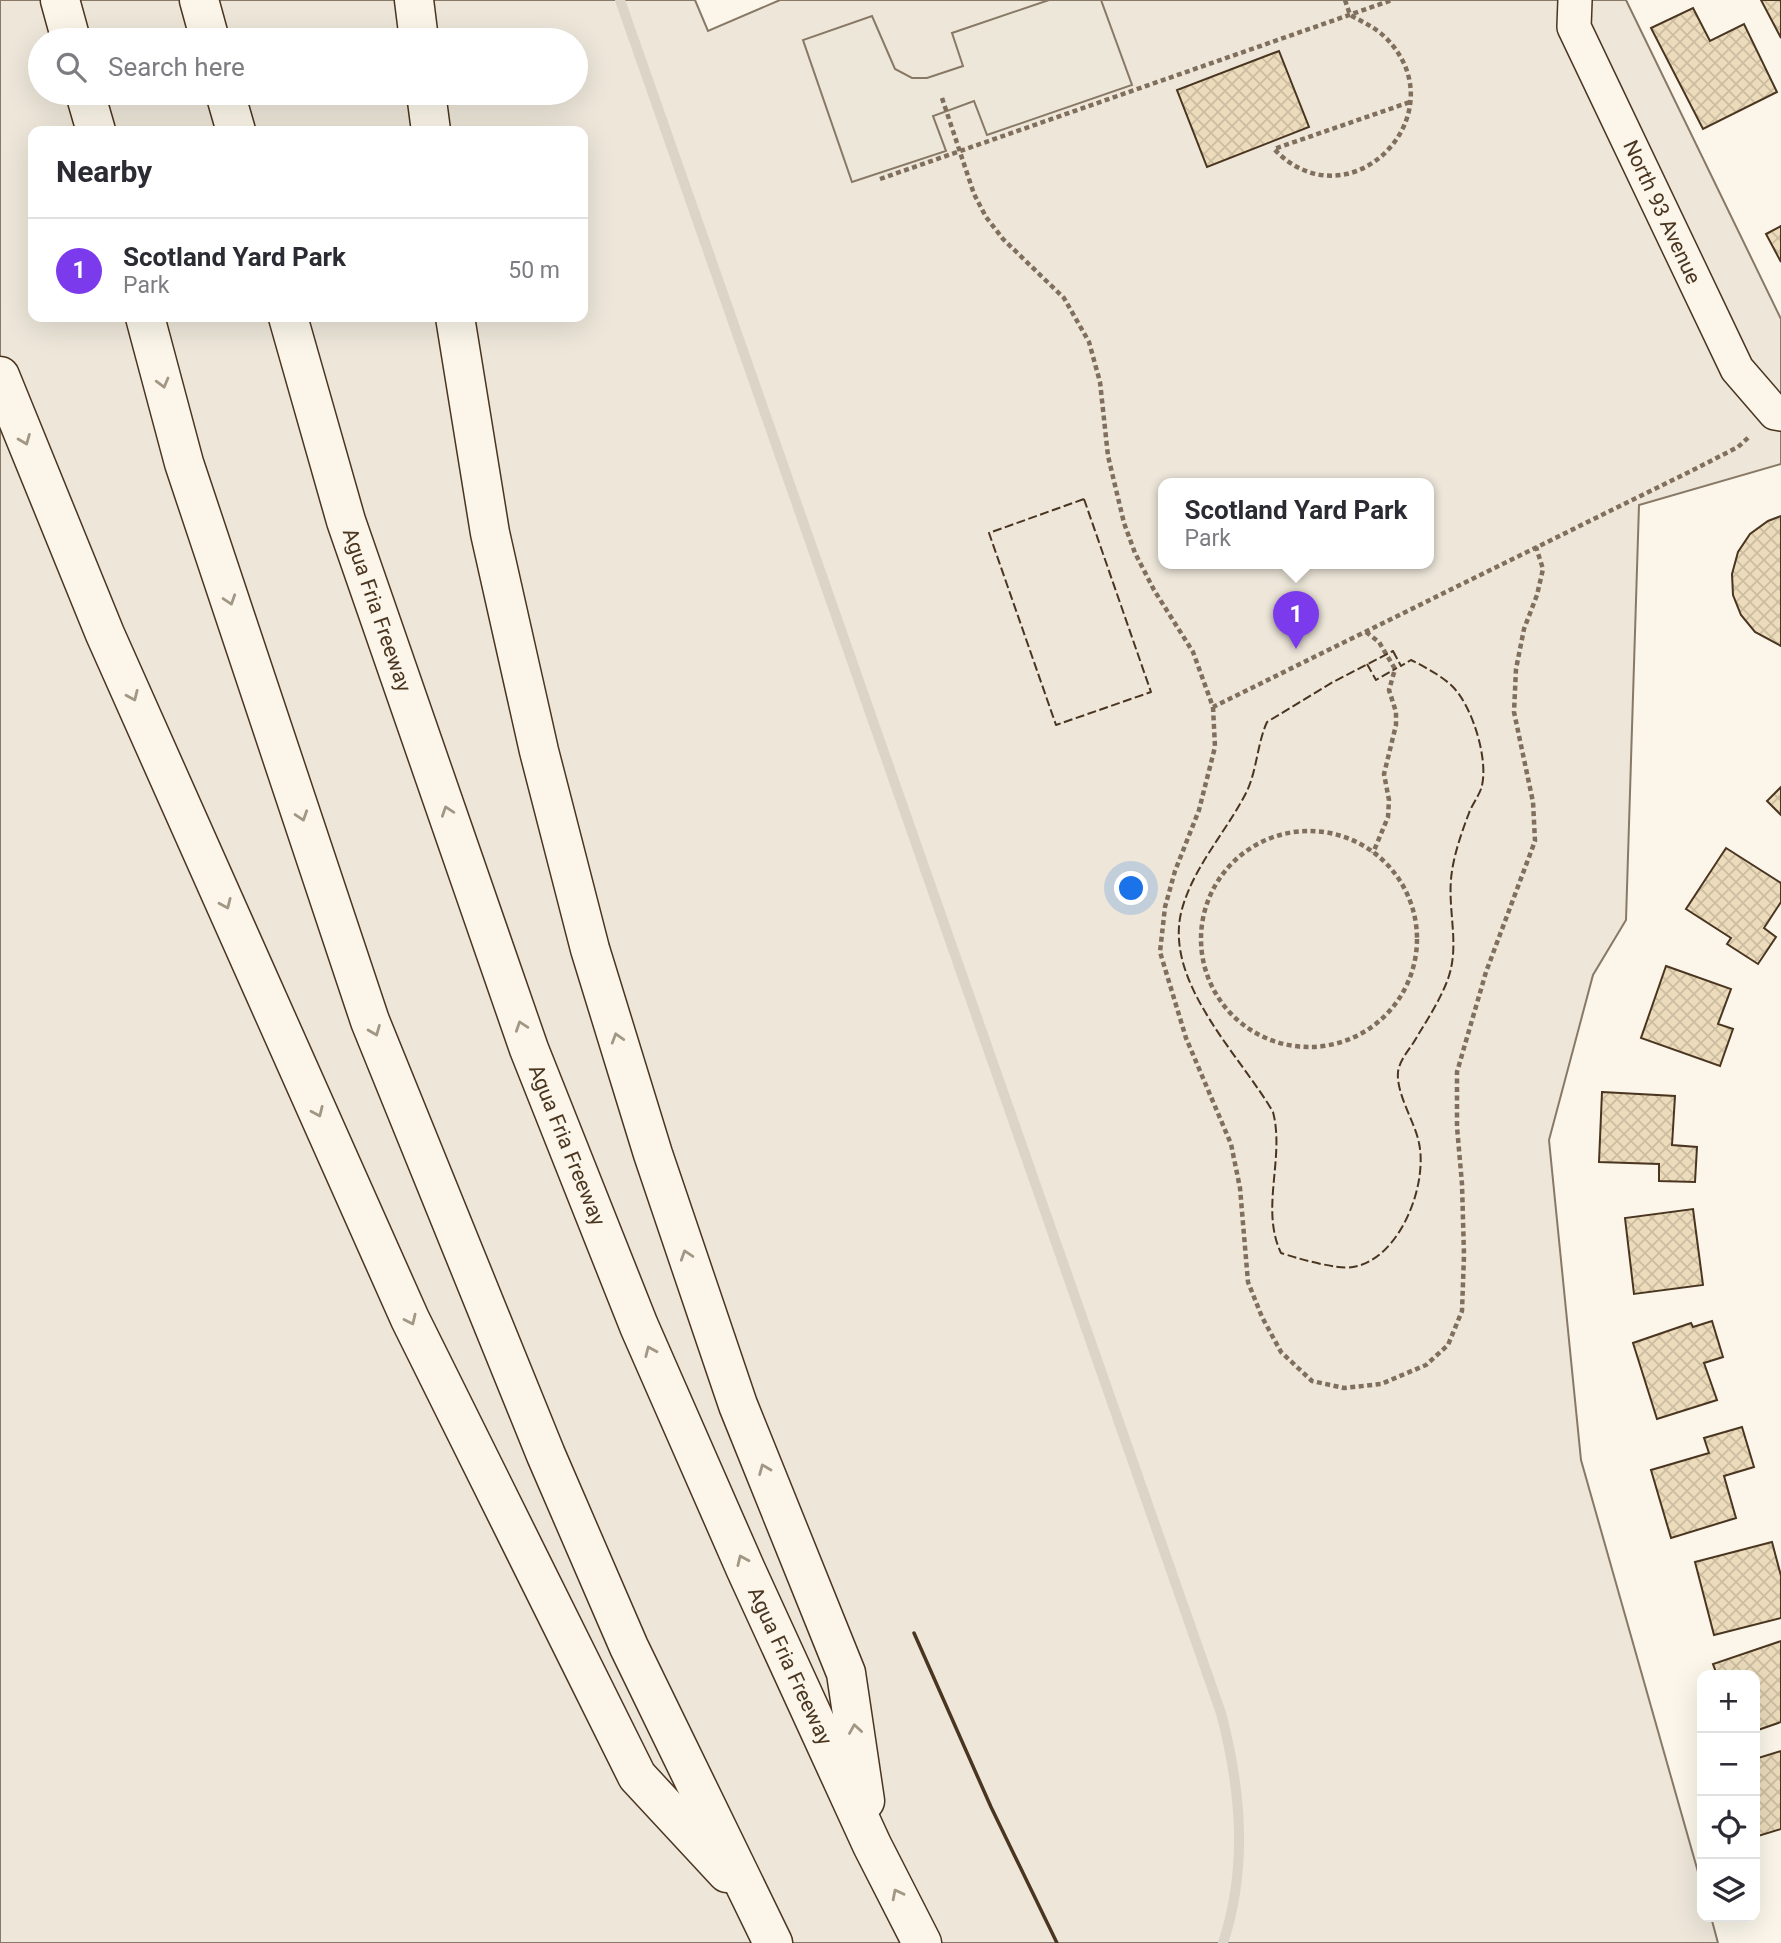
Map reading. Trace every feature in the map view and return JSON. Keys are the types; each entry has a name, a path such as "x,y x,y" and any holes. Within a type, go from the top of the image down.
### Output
{"highway":[{"path":"60,0 68,28"},
{"path":"199,0 207,28"},
{"path":"414,0 418,28"},
{"path":"88,105 95,126"},
{"path":"228,105 235,126"},
{"path":"428,105 430,126"},
{"path":"146,322 184,463 370,1021 541,1442 629,1647 772,1943"},
{"name":"Agua Fria Freeway","path":"289,322 346,521 529,1049 644,1338 746,1570 872,1845 922,1943"},
{"path":"456,322 490,533 539,751 590,949 653,1154 730,1380 846,1673 872,1845"},
{"path":"0,376 105,634 410,1320 523,1549 637,1776 755,1903"}],"street":[{"name":"North 93 Avenue","path":"1575,0 1574,27 1737,369 1778,414"}],"path":[{"path":"1345,0 1350,15 1373,27 1397,52 1409,79 1410,102 1405,126 1395,143 1374,163 1346,174 1314,174 1286,161 1274,149 1410,102"},
{"path":"880,179 1389,0"},
{"path":"942,98 974,194 986,218 1003,239 1064,298 1089,342 1100,382 1108,456 1124,523 1149,581 1193,652 1213,707 1215,747 1199,810 1175,871 1165,907 1160,952 1186,1038 1231,1144 1240,1188 1248,1282 1262,1317 1281,1352 1312,1381 1344,1388 1381,1384 1426,1365 1448,1345 1462,1311 1464,1255 1457,1073 1486,972 1535,841 1533,802 1514,712 1516,668 1524,629 1537,595 1543,569 1536,547"},
{"path":"1213,707 1738,447 1778,414"},
{"path":"1366,632 1379,642 1395,669 1389,690 1396,712 1396,725 1384,774 1390,800 1388,817 1373,853"},
{"path":"1298,831 1324,831 1344,835 1373,853 1393,871 1405,890 1416,928 1415,967 1407,988 1393,1010 1358,1036 1336,1045 1311,1049 1287,1046 1245,1029 1226,1010 1210,986 1202,962 1200,937 1203,914 1210,891 1224,870 1240,854 1269,837 1298,831"}],"shaded area":[{"path":"0,0 695,0 708,31 780,0 1626,0 1781,319 1781,464 1639,505 1626,920 1593,975 1549,1140 1581,1460 1697,1868 1697,1922 1712,1922 1718,1943 0,1943"},
{"path":"1049,0 1101,0 1132,85 987,135 974,101 933,116 946,151 852,182 803,40 872,16 895,69 912,78 927,78 963,66 952,33"}],"building":[{"path":"1761,0 1781,0 1781,38"},
{"path":"1693,8 1710,41 1744,24 1777,92 1703,129 1651,28"},
{"path":"1279,51 1309,127 1207,167 1177,90"},
{"path":"1781,226 1781,262 1766,234"},
{"path":"1781,516 1781,646 1755,632 1741,615 1733,595 1732,574 1738,552 1750,534 1768,521"},
{"path":"1781,787 1781,815 1767,801"},
{"path":"1726,848 1781,883 1781,902 1764,928 1776,937 1758,964 1727,944 1731,938 1686,909"},
{"path":"1666,966 1731,989 1718,1024 1733,1029 1720,1066 1641,1038"},
{"path":"1602,1092 1675,1096 1672,1145 1697,1147 1695,1182 1659,1181 1659,1164 1599,1162"},
{"path":"1693,1209 1703,1285 1634,1294 1625,1218"},
{"path":"1712,1321 1723,1357 1704,1363 1717,1400 1657,1419 1633,1343 1691,1323 1693,1327"},
{"path":"1742,1427 1754,1467 1724,1476 1736,1518 1671,1538 1651,1470 1709,1453 1704,1438"},
{"path":"1772,1542 1781,1576 1781,1618 1714,1635 1695,1562"},
{"path":"1781,1641 1781,1722 1760,1729 1760,1670 1715,1670 1713,1664"},
{"path":"1781,1751 1781,1829 1760,1835 1760,1796 1760,1757"}],"waterway":[{"path":"620,0 1221,1713 1233,1770 1239,1828 1236,1886 1223,1943"}],"fence":[{"path":"1084,499 1151,692 1056,725 989,533 1084,499"},
{"path":"1393,651 1401,666 1411,660 1442,678 1459,694 1477,734 1483,778 1481,789 1460,837 1452,871 1453,958 1450,971 1440,997 1398,1072 1400,1089 1419,1143 1421,1160 1414,1199 1407,1218 1384,1250 1370,1261 1353,1267 1337,1267 1281,1253 1273,1219 1276,1147 1273,1112 1224,1042 1193,990 1183,963 1179,936 1187,893 1246,793 1267,722 1333,682 1393,651"},
{"path":"1367,664 1376,680 1397,668"}],"wall":[{"path":"914,1633 991,1807 1057,1943"}],"place":[{"name":"Scotland Yard Park","path":"1296,649"}]}
